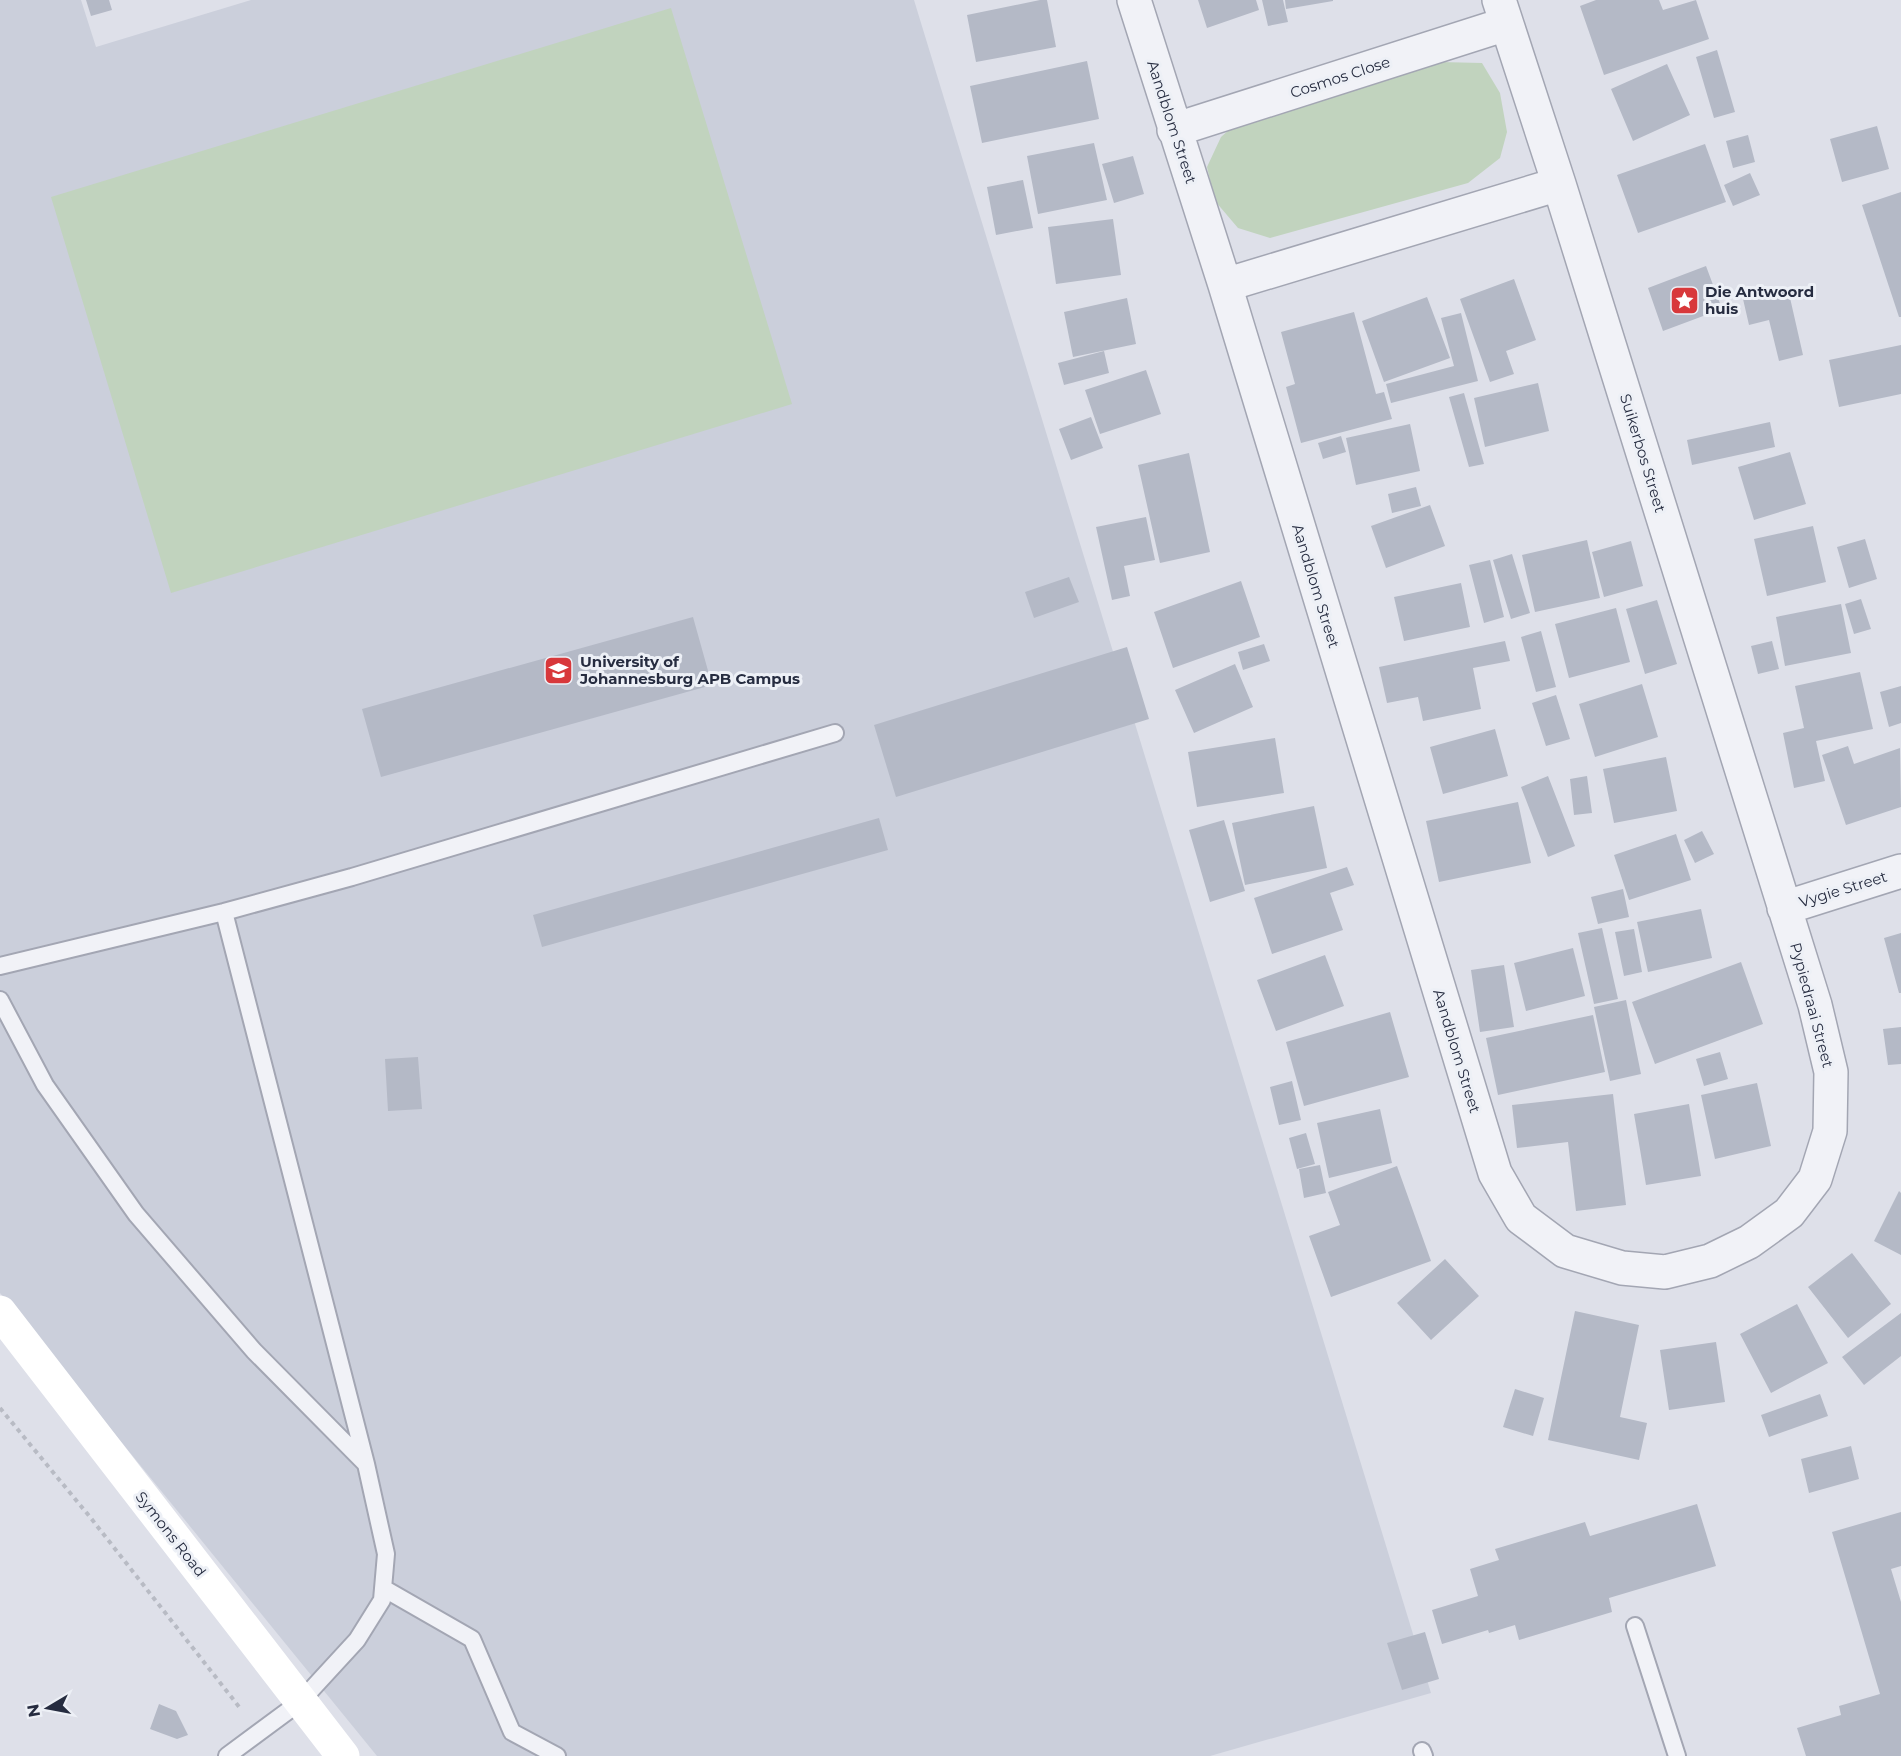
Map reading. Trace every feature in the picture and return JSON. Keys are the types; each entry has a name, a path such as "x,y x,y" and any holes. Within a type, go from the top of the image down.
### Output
{"main road":[{"name":"Symons Road","path":"0,1312 343,1756"}],"street":[{"name":"Aandblom Street","path":"1134,0 1225,285 1495,1173"},
{"name":"Cosmos Close","path":"1174,130 1502,12"},
{"name":"Suikerbos Street","path":"1502,12 1559,184 1784,908"},
{"path":"1225,285 1559,184"},
{"name":"Vygie Street","path":"1784,908 1901,871"},
{"name":"Pypiedraai Street","path":"1495,1173 1521,1218 1565,1251 1622,1268 1665,1272 1710,1262 1749,1242 1789,1213 1815,1179 1830,1131 1831,1072 1815,1005 1784,908"}],"lane":[{"path":"0,966 224,912 352,877 835,733"},
{"path":"224,912 366,1464 386,1554 382,1600 357,1640 300,1702 226,1756"},
{"path":"0,1000 45,1085 136,1214 254,1351 366,1464"},
{"path":"383,1588 472,1639 512,1732 557,1756"},
{"path":"1635,1626 1677,1756"}],"path":[{"path":"0,1408 90,1517 259,1732"}],"shaded area":[{"name":"University of Johannesburg APB Campus","path":"0,0 81,0 96,47 251,0 914,0 1431,1693 1210,1756 377,1756 0,1293"}],"green space":[{"path":"671,8 792,404 171,593 51,197"},
{"path":"1440,62 1482,63 1500,93 1507,132 1500,158 1468,183 1270,238 1238,228 1215,201 1207,167 1221,137 1239,121"}],"building":[{"path":"86,0 109,0 112,10 91,16"},
{"path":"1047,0 1056,47 976,62 967,15"},
{"path":"1198,0 1256,0 1259,10 1207,28"},
{"path":"1262,0 1283,0 1288,22 1268,26"},
{"path":"1285,0 1333,0 1333,1 1286,9"},
{"path":"1596,0 1659,0 1663,10 1696,0 1709,39 1604,75 1580,6"},
{"path":"1717,50 1735,112 1714,118 1696,57"},
{"path":"1087,61 1099,119 982,143 970,86"},
{"path":"1667,64 1690,115 1633,141 1611,89"},
{"path":"1877,126 1889,169 1842,182 1830,139"},
{"path":"1748,135 1755,162 1733,168 1726,141"},
{"path":"1094,143 1107,200 1038,214 1027,156"},
{"path":"1705,144 1726,202 1638,233 1617,175"},
{"path":"1133,156 1144,194 1114,203 1102,164"},
{"path":"1750,173 1760,195 1733,206 1724,185"},
{"path":"1023,180 1033,228 996,235 987,187"},
{"path":"1901,192 1901,317 1899,317 1862,205"},
{"path":"1113,219 1121,275 1056,284 1048,227"},
{"path":"1706,266 1722,309 1663,331 1648,288"},
{"path":"1514,279 1536,340 1506,351 1514,374 1490,382 1460,299"},
{"path":"1788,289 1803,355 1779,361 1769,320 1749,325 1743,299"},
{"path":"1427,297 1450,358 1384,382 1362,321"},
{"path":"1127,298 1136,344 1073,357 1064,312"},
{"path":"1354,312 1376,394 1384,392 1392,419 1301,443 1286,387 1295,384 1281,332"},
{"path":"1461,313 1478,381 1391,403 1386,384 1454,366 1441,318"},
{"path":"1901,345 1901,394 1839,407 1829,360"},
{"path":"1104,351 1109,373 1064,385 1058,363"},
{"path":"1146,370 1161,414 1100,434 1085,390"},
{"path":"1538,383 1549,431 1485,447 1474,398"},
{"path":"1464,393 1484,464 1469,467 1449,397"},
{"path":"1091,417 1103,448 1071,460 1059,429"},
{"path":"1770,422 1775,447 1692,465 1687,440"},
{"path":"1410,424 1420,471 1356,485 1346,438"},
{"path":"1341,436 1346,452 1323,459 1318,443"},
{"path":"1790,452 1806,504 1754,520 1738,467"},
{"path":"1189,453 1210,552 1160,563 1138,465"},
{"path":"1416,487 1421,506 1392,513 1388,494"},
{"path":"1430,505 1445,546 1386,568 1371,526"},
{"path":"1146,517 1155,560 1124,566 1130,596 1112,600 1096,527"},
{"path":"1813,526 1826,582 1767,596 1754,539"},
{"path":"1865,539 1877,579 1849,588 1837,547"},
{"path":"1587,540 1600,598 1535,612 1522,555"},
{"path":"1631,541 1643,586 1604,597 1592,552"},
{"path":"1512,554 1530,613 1511,619 1493,560"},
{"path":"1490,560 1504,617 1484,623 1469,565"},
{"path":"1069,577 1079,602 1034,618 1025,592"},
{"path":"1241,581 1260,637 1173,668 1154,612"},
{"path":"1461,583 1470,627 1404,641 1394,597"},
{"path":"1861,599 1871,629 1854,634 1845,604"},
{"path":"1657,600 1677,664 1645,674 1626,609"},
{"path":"1841,604 1851,653 1785,666 1776,617"},
{"path":"1616,608 1630,662 1569,678 1555,624"},
{"path":"693,617 712,685 381,777 362,709"},
{"path":"1541,631 1556,687 1536,692 1521,637"},
{"path":"1505,641 1510,661 1473,668 1481,709 1423,721 1418,697 1387,703 1379,667"},
{"path":"1772,641 1779,669 1758,674 1751,646"},
{"path":"1264,644 1270,661 1243,670 1238,652"},
{"path":"1127,647 1149,719 896,797 874,725"},
{"path":"1235,664 1253,707 1194,733 1175,690"},
{"path":"1860,672 1873,729 1816,741 1825,781 1794,788 1783,733 1804,728 1795,686"},
{"path":"1642,684 1658,737 1595,757 1579,704"},
{"path":"1901,686 1901,723 1889,727 1880,692"},
{"path":"1556,695 1570,739 1546,746 1532,703"},
{"path":"1495,729 1508,776 1443,794 1430,747"},
{"path":"1275,738 1284,793 1197,807 1188,752"},
{"path":"1848,746 1854,764 1900,748 1901,807 1846,825 1822,755"},
{"path":"1666,757 1677,811 1614,823 1603,769"},
{"path":"1548,776 1575,846 1548,857 1521,787"},
{"path":"1587,776 1592,813 1574,815 1570,779"},
{"path":"1518,802 1531,863 1439,882 1426,821"},
{"path":"1314,806 1327,868 1245,885 1232,823"},
{"path":"879,818 888,850 542,947 533,915"},
{"path":"1224,820 1245,891 1210,902 1189,830"},
{"path":"1702,831 1714,854 1695,863 1684,840"},
{"path":"1676,834 1691,880 1629,900 1614,855"},
{"path":"1347,867 1354,885 1330,893 1343,930 1272,954 1254,898"},
{"path":"1623,889 1629,917 1598,924 1591,897"},
{"path":"1701,909 1712,958 1648,972 1637,922"},
{"path":"1602,928 1618,999 1594,1004 1578,933"},
{"path":"1634,929 1642,972 1624,976 1615,932"},
{"path":"1901,933 1901,993 1899,993 1884,938"},
{"path":"1573,948 1585,996 1526,1011 1514,963"},
{"path":"1325,955 1344,1006 1276,1031 1257,980"},
{"path":"1741,962 1763,1024 1655,1064 1632,1002"},
{"path":"1504,965 1514,1027 1480,1032 1471,970"},
{"path":"1626,1000 1641,1074 1610,1081 1594,1007"},
{"path":"1390,1012 1409,1077 1304,1106 1286,1042"},
{"path":"1593,1015 1605,1072 1498,1095 1486,1038"},
{"path":"1901,1027 1901,1064 1888,1065 1883,1029"},
{"path":"1720,1052 1728,1079 1704,1086 1696,1059"},
{"path":"418,1057 422,1109 388,1111 385,1059"},
{"path":"1292,1081 1301,1120 1279,1125 1270,1087"},
{"path":"1757,1083 1771,1146 1715,1159 1701,1095"},
{"path":"1613,1094 1626,1205 1576,1211 1568,1142 1517,1148 1512,1105"},
{"path":"1689,1104 1701,1176 1646,1185 1634,1114"},
{"path":"1380,1109 1392,1163 1329,1178 1317,1123"},
{"path":"1306,1133 1315,1164 1297,1169 1289,1138"},
{"path":"1320,1165 1326,1193 1304,1198 1299,1169"},
{"path":"1397,1166 1431,1261 1331,1297 1309,1236 1340,1225 1328,1192"},
{"path":"1899,1191 1901,1193 1901,1255 1874,1241"},
{"path":"1852,1253 1891,1304 1848,1338 1808,1287"},
{"path":"1445,1259 1479,1296 1431,1340 1397,1303"},
{"path":"1797,1304 1828,1363 1771,1393 1740,1334"},
{"path":"1575,1311 1639,1325 1620,1417 1647,1423 1639,1460 1548,1440"},
{"path":"1901,1313 1901,1356 1864,1385 1842,1357"},
{"path":"1716,1342 1725,1402 1669,1410 1660,1350"},
{"path":"1515,1389 1544,1398 1533,1436 1503,1427"},
{"path":"1820,1394 1828,1416 1769,1437 1761,1415"},
{"path":"1851,1446 1859,1479 1809,1493 1801,1459"},
{"path":"1697,1504 1716,1566 1609,1598 1612,1612 1519,1640 1515,1625 1489,1633 1488,1630 1442,1644 1432,1610 1478,1596 1470,1569 1499,1560 1495,1549 1585,1522 1590,1536"},
{"path":"1901,1512 1901,1566 1891,1569 1901,1602 1901,1756 1806,1756 1797,1728 1841,1715 1839,1706 1880,1694 1832,1532"},
{"path":"1425,1632 1439,1679 1402,1690 1387,1643"},
{"path":"159,1704 176,1711 188,1735 177,1739 150,1729"}],"place":[{"name":"Die Antwoord huis","path":"1684,300"},
{"name":"University of Johannesburg APB Campus","path":"559,670"}]}
